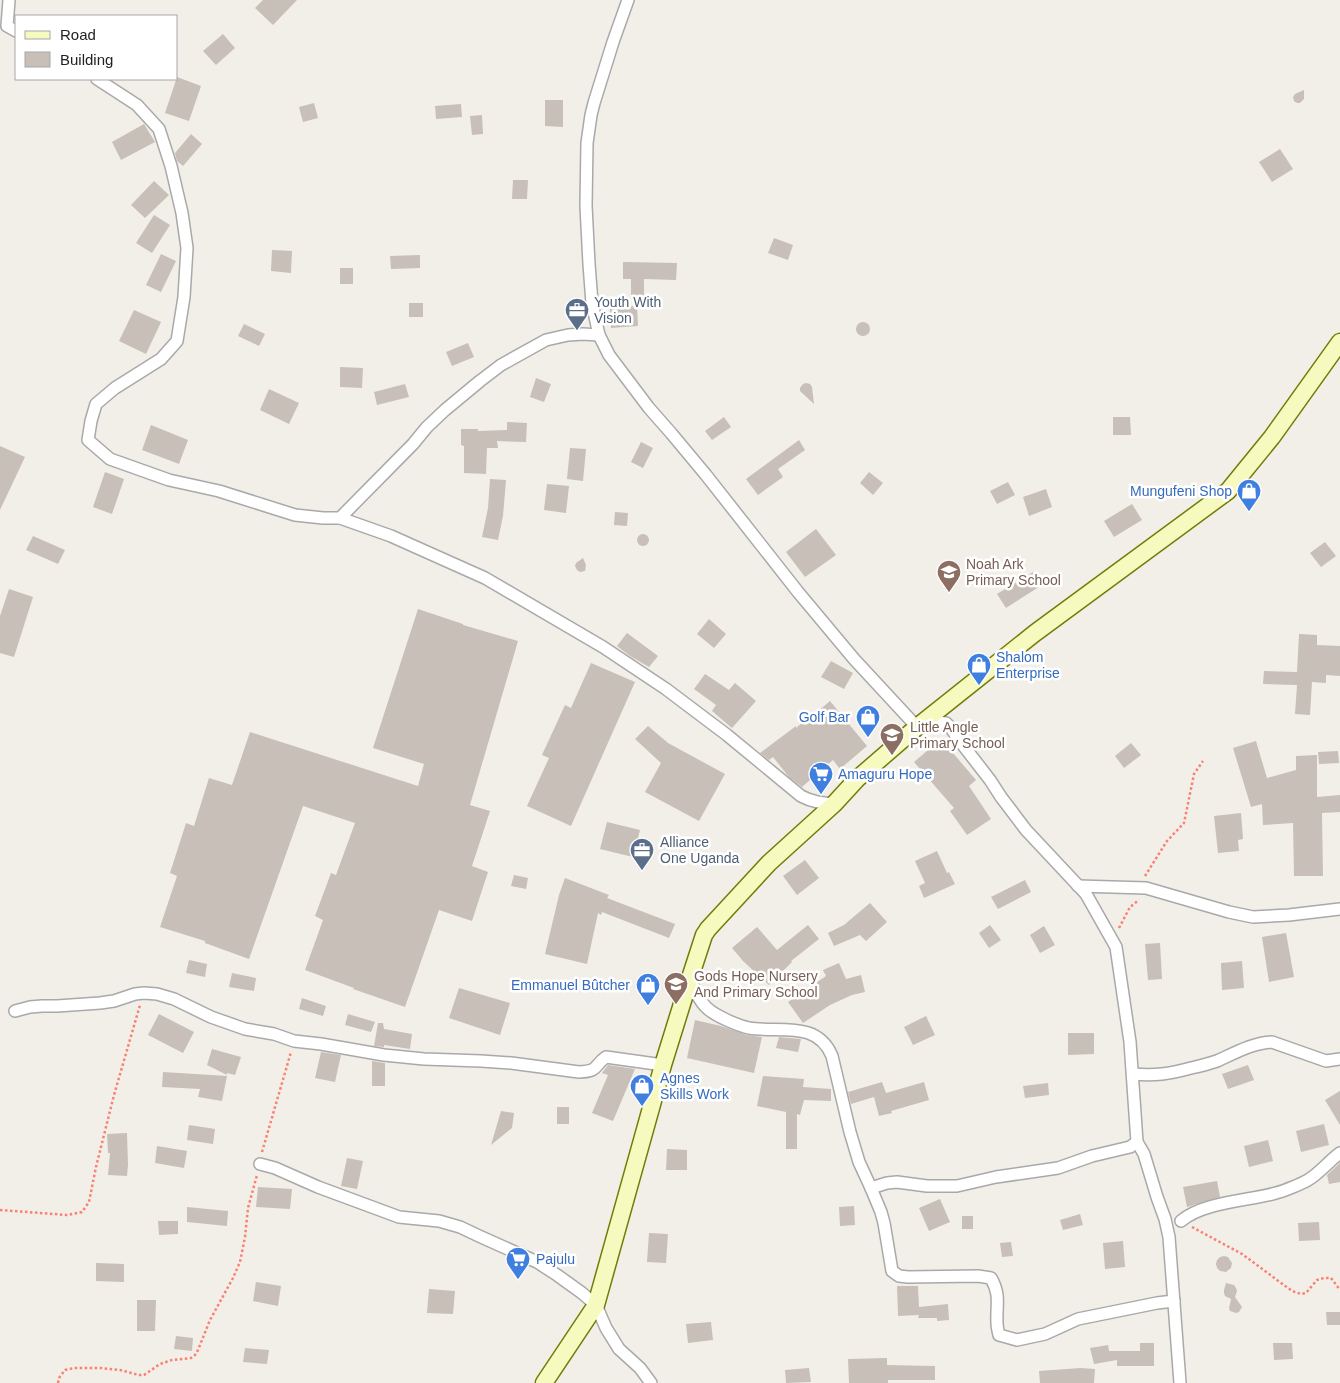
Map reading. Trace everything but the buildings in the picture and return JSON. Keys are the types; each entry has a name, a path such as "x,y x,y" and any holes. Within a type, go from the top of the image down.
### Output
{"street":[{"path":"9,0 8,26 15,30"},
{"path":"628,0 594,103 588,143 586,206 589,264 592,303 599,335 609,354 649,408 706,475 798,592 854,660 917,727"},
{"path":"98,80 137,105 159,129 171,166 182,213 187,248 184,297 178,341 160,359 115,388 96,404 88,440 110,459 169,480 218,491 295,515 340,518 391,536 485,578 652,678 727,735 801,796 820,803 834,804"},
{"path":"340,518 413,444 428,426 501,365 546,340 568,335 599,335"},
{"path":"544,1383 596,1305 663,1065 704,935 708,929 769,863 834,804 857,780 917,727 1035,633 1228,491 1272,437 1340,342"},
{"path":"917,727 938,722 946,723 951,728 1021,823 1050,857 1086,894 1116,947 1130,1042 1137,1142 1144,1154 1165,1219 1170,1246 1180,1383"},
{"path":"1078,886 1141,888 1253,917 1340,909"},
{"path":"690,978 708,1010 740,1026 806,1032 823,1042 829,1049 859,1162 881,1212 892,1271 899,1276 978,1276 991,1278 997,1287 997,1324 999,1335 1017,1340 1045,1334 1078,1319 1157,1303 1174,1302"},
{"path":"15,1011 36,1006 100,1003 144,993 157,994 174,999 192,1009 245,1029 274,1034 294,1041 384,1055 511,1063 579,1072 588,1072 595,1069 606,1057 663,1065"},
{"path":"1133,1074 1159,1075 1180,1072 1211,1063 1244,1048 1263,1042 1272,1042 1326,1061 1340,1059"},
{"path":"871,1188 897,1182 927,1186 957,1186 996,1177 1058,1168 1092,1156 1130,1147 1137,1142"},
{"path":"1181,1220 1189,1214 1203,1209 1277,1193 1298,1185 1319,1172 1340,1153"},
{"path":"260,1164 275,1168 318,1187 399,1217 439,1221 460,1226 537,1262 596,1305 606,1328 619,1348 640,1368 651,1383"}],"path":[{"path":"1113,940 1130,907 1141,898 1144,877 1167,841 1184,823 1194,774 1202,761"},
{"path":"0,1210 67,1214 82,1212 89,1202 114,1096 144,993"},
{"path":"58,1383 65,1370 74,1368 114,1369 144,1375 160,1364 172,1360 191,1358 195,1355 210,1320 240,1262 248,1208 265,1138 294,1041"},
{"path":"1181,1220 1199,1232 1242,1254 1292,1291 1301,1294 1306,1293 1317,1280 1324,1278 1331,1278 1340,1290"}],"place":[{"name":"Youth With Vision","path":"577,331"},
{"name":"Mungufeni Shop","path":"1249,512"},
{"name":"Noah Ark Primary School","path":"949,593"},
{"name":"Shalom Enterprise","path":"979,686"},
{"name":"Golf Bar","path":"868,738"},
{"name":"Little Angle Primary School","path":"892,756"},
{"name":"Amaguru Hope","path":"821,795"},
{"name":"Alliance One Uganda","path":"642,871"},
{"name":"Gods Hope Nursery And Primary School","path":"676,1005"},
{"name":"Emmanuel Bûtcher","path":"648,1006"},
{"name":"Agnes Skills Work","path":"642,1107"},
{"name":"Pajulu","path":"518,1280"}]}
